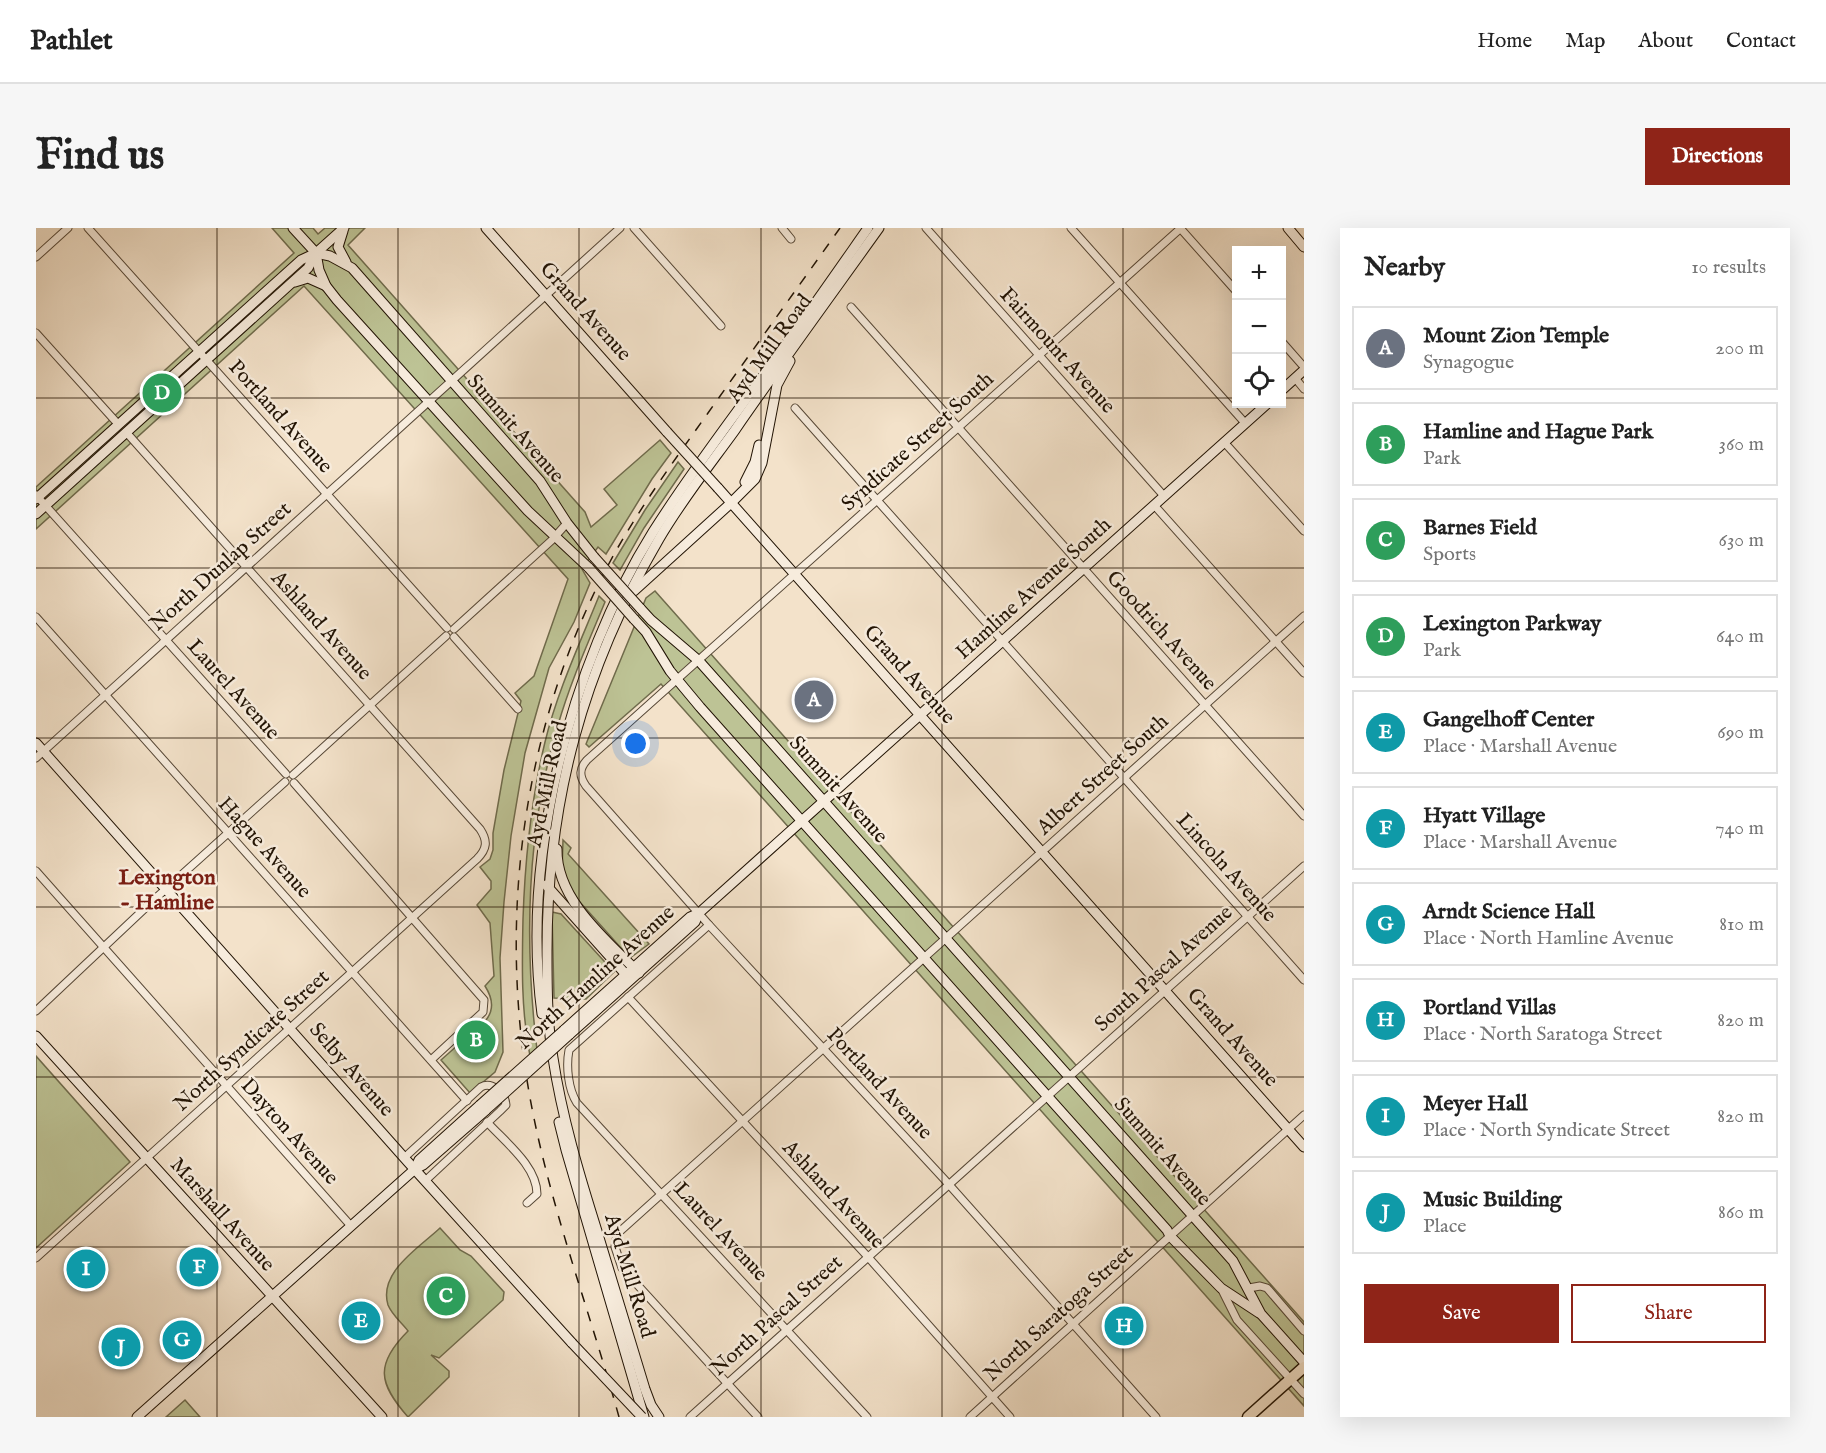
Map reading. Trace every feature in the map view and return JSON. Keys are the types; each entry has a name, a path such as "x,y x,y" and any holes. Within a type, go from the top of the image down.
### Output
{"main road":[{"path":"1248,1417 1304,1367"}],"street":[{"path":"36,257 68,228"},
{"name":"Portland Avenue","path":"88,228 518,709"},
{"name":"Summit Avenue","path":"293,228 316,253 319,270 326,286 528,511 589,568 646,632 677,680 1170,1236 1221,1288 1261,1314"},
{"path":"37,497 301,260 316,253 344,228"},
{"path":"344,228 338,247 352,268"},
{"name":"Grand Avenue","path":"486,228 1304,1147"},
{"name":"North Dunlap Street","path":"40,754 620,228"},
{"path":"634,228 721,326"},
{"path":"782,228 791,238"},
{"name":"Ayd Mill Road","path":"643,1417 566,1150 554,1098 540,999 538,906 545,883 560,798 588,691 608,639 628,597 665,529 868,228"},
{"name":"Ayd Mill Road","path":"659,1417 645,1389 577,1167 562,1110 547,1006 543,851 559,762 584,679 609,614 652,532 764,382 805,332 879,228"},
{"name":"Fairmount Avenue","path":"926,228 1164,496"},
{"path":"1071,228 1245,423"},
{"path":"1180,228 1232,286"},
{"name":"Syndicate Street South","path":"677,680 1180,228"},
{"path":"1287,228 1303,244"},
{"path":"36,514 292,283 308,268 316,253"},
{"name":"Summit Avenue","path":"316,253 330,256 352,268 540,481 567,523 594,557 651,620 699,661 1193,1215 1233,1261 1261,1314 1304,1362"},
{"path":"292,283 308,278 326,286"},
{"name":"Goodrich Avenue","path":"851,307 1304,816"},
{"path":"628,597 730,501 750,486 758,472 777,385 805,332"},
{"path":"36,333 118,424"},
{"path":"1286,348 1304,369 1286,386"},
{"path":"1295,378 1304,389"},
{"path":"730,501 750,475 755,462 767,398 764,382"},
{"name":"Lincoln Avenue","path":"795,408 1304,980"},
{"name":"Hamline Avenue South","path":"824,801 1262,408"},
{"name":"Ashland Avenue","path":"126,432 480,829 485,837 486,845"},
{"path":"1224,442 1304,531"},
{"name":"Laurel Avenue","path":"37,497 291,777 480,993 485,1006 483,1012 431,1060"},
{"path":"1154,505 1304,673"},
{"path":"36,1011 104,946 285,782 290,784 291,777 556,536 567,523"},
{"name":"Albert Street South","path":"727,1383 622,1268 615,1247 617,1234 1304,616"},
{"name":"Hague Avenue","path":"36,617 467,1101"},
{"name":"Portland Avenue","path":"677,680 582,765 580,779 709,925 949,1184 1156,1417"},
{"name":"Selby Avenue","path":"36,743 40,754 167,889 404,1158 643,1417"},
{"path":"560,798 558,869 564,887 579,910"},
{"name":"North Hamline Avenue","path":"137,1417 415,1169 419,1160 483,1108 632,974 695,922 699,914 824,801"},
{"name":"North Syndicate Street","path":"36,1258 477,859 483,853 486,845"},
{"name":"South Pascal Avenue","path":"1047,1097 1304,866"},
{"name":"Dayton Avenue","path":"36,871 351,1226"},
{"path":"545,883 556,886 579,910 632,974"},
{"path":"545,883 632,974"},
{"name":"North Hamline Avenue","path":"573,1096 570,1089 569,1050 709,925"},
{"name":"Ashland Avenue","path":"628,997 868,1257 1010,1417"},
{"name":"Marshall Avenue","path":"36,1036 382,1417"},
{"path":"404,1158 487,1084 493,1085 505,1099 506,1105 425,1181"},
{"name":"Laurel Avenue","path":"573,1096 867,1417"},
{"name":"North Pascal Street","path":"690,1417 1047,1097"},
{"name":"North Saratoga Street","path":"970,1417 1304,1115"},
{"path":"487,1122 531,1173 537,1194 527,1203"},
{"path":"1249,1288 1260,1286 1267,1288 1304,1331"},
{"name":"Summit Avenue","path":"1221,1288 1237,1320 1304,1394"},
{"path":"727,1383 758,1417"}],"green space":[{"path":"272,228 313,228 318,234 325,228 365,228 348,245 585,512 591,527 617,505 604,489 660,440 671,453 652,479 606,554 598,547 582,569 590,583 574,622 549,668 525,753 511,836 500,958 503,1052 495,1072 470,1093 441,1060 486,1020 491,1012 491,999 485,986 494,976 490,923 477,905 491,889 491,881 480,867 490,859 493,850 493,833 504,770 521,701 515,693 534,676 568,579 304,286 36,529 36,487 294,253"},
{"path":"678,462 684,469 644,528 620,570 613,563"},
{"path":"655,591 1304,1322 1304,1406 661,684 589,747 586,744 646,598"},
{"path":"599,596 605,602 563,709 547,765 539,805 529,927 537,1050 530,1056 524,1005 522,953 525,874 532,808 545,742 556,705"},
{"path":"563,840 571,848 568,854 649,944 630,958 570,891 562,873"},
{"path":"552,912 561,914 614,972 586,999 554,998"},
{"path":"36,1056 130,1162 36,1248"},
{"path":"440,1228 460,1250 471,1256 504,1292 503,1300 439,1358 431,1355 449,1371 449,1377 408,1417 391,1394 384,1374 390,1354 408,1331 390,1309 387,1293 389,1282 403,1261"},
{"path":"185,1400 200,1417 166,1417"}],"railway":[{"path":"619,1417 542,1156 525,1067 518,1004 516,941 519,878 526,815 538,753 555,692 577,633 614,554 666,472 840,228"}],"place":[{"name":"Lexington Parkway","path":"162,393"},
{"name":"Mount Zion Temple","path":"814,700"},
{"name":"Hamline and Hague Park","path":"476,1040"},
{"name":"Hyatt Village","path":"199,1267"},
{"name":"Meyer Hall","path":"86,1269"},
{"name":"Barnes Field","path":"446,1296"},
{"name":"Gangelhoff Center","path":"361,1321"},
{"name":"Portland Villas","path":"1124,1326"},
{"name":"Arndt Science Hall","path":"182,1340"},
{"name":"Music Building","path":"121,1347"}],"district":[{"name":"Lexington - Hamline","path":"167,890"}]}
